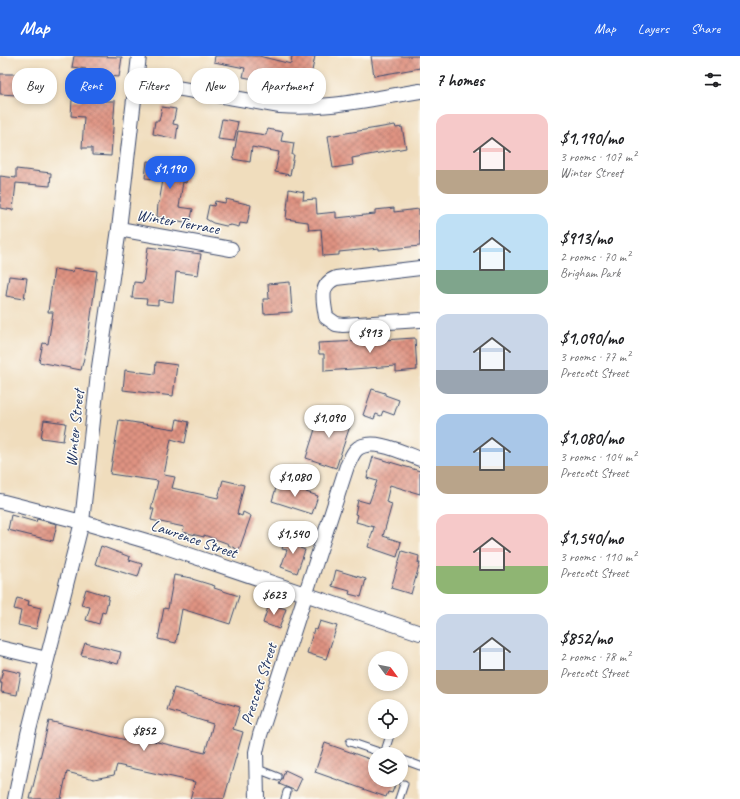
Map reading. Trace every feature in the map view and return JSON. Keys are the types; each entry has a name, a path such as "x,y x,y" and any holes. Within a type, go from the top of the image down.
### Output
{"street":[{"name":"Winter Street","path":"138,68 139,56"},
{"path":"183,89 280,106 302,108 325,106 420,91"},
{"name":"Winter Street","path":"15,799 28,734 82,522 98,374 119,229 133,104"},
{"name":"Winter Terrace","path":"119,229 231,249"},
{"path":"420,268 336,278 330,280 325,286 323,292 326,317 336,324 420,320"},
{"name":"Prescott Street","path":"257,799 255,768 256,752 260,735 347,466 358,448 363,445 372,444 386,446 420,459"},
{"name":"Lawrence Street","path":"0,501 82,522 160,545 420,633"},
{"path":"0,648 47,659"}],"lane":[{"path":"350,742 368,748"},
{"path":"408,762 420,766"},
{"path":"255,768 278,777"},
{"path":"399,799 403,787"}],"building":[{"path":"74,56 122,57 119,77 116,77 116,68 72,67"},
{"path":"215,56 259,56 291,64 292,56 315,56 313,68 247,68 247,78 243,77 245,68 214,62"},
{"path":"371,56 420,56 420,68 374,76"},
{"path":"0,74 12,74 12,95 0,94"},
{"path":"72,104 115,104 111,156 92,155 92,148 82,148 84,117 71,116"},
{"path":"162,107 176,109 173,124 178,125 176,139 153,134 155,121 159,121"},
{"path":"222,119 238,122 234,141 218,139"},
{"path":"395,125 396,128 402,127 406,148 352,158 353,165 333,168 328,136"},
{"path":"268,129 283,132 281,141 294,143 292,155 294,155 290,175 275,172 279,152 252,147 250,162 233,159 238,131 266,135"},
{"path":"147,161 188,166 186,183 183,182 179,207 193,209 190,223 157,217 158,203 163,180 145,178"},
{"path":"16,169 51,173 50,186 16,183 13,210 0,208 0,176 16,178"},
{"path":"289,189 304,192 303,200 316,199 317,214 336,212 336,218 375,214 375,210 394,208 394,212 419,209 420,246 339,252 339,255 323,256 321,229 309,230 308,222 286,219"},
{"path":"226,199 251,205 247,224 240,223 239,227 231,225 226,226 213,223 206,219 209,205 214,206 215,201 225,203"},
{"path":"148,247 201,254 198,275 176,272 173,302 158,300 158,305 146,304 147,299 132,298 134,282 143,283"},
{"path":"74,268 97,271 87,346 81,370 39,362 43,343 48,344 53,312 48,312 54,269 73,272"},
{"path":"9,276 27,278 24,299 6,296"},
{"path":"290,282 292,312 264,314 263,299 269,299 268,284"},
{"path":"382,336 382,340 415,338 417,370 396,372 396,366 324,371 324,354 319,354 318,343 361,341 361,338"},
{"path":"156,362 177,365 173,396 123,390 125,370 155,374"},
{"path":"372,389 385,393 385,395 399,400 394,415 383,411 381,416 376,414 374,419 363,415"},
{"path":"321,410 352,420 336,468 306,458"},
{"path":"177,419 189,422 185,443 171,439 164,475 175,477 172,488 218,498 223,480 244,485 237,514 242,516 243,512 251,516 239,550 228,545 229,544 204,535 204,537 183,532 184,527 151,520 154,509 151,509 158,481 110,474 119,420 175,429"},
{"path":"44,420 66,423 63,441 41,438"},
{"path":"373,457 420,471 420,494 390,485 386,502 392,504 383,536 401,542 397,557 368,547 374,527 356,522 358,515 355,514 358,500 369,503 377,481 367,478"},
{"path":"281,483 295,488 296,486 307,490 306,492 318,496 312,514 272,501 277,485 280,486"},
{"path":"11,515 36,522 37,519 57,524 53,541 8,530"},
{"path":"286,537 302,542 300,548 305,550 297,573 281,567 287,550 282,549"},
{"path":"101,546 130,557 129,560 142,564 138,577 95,564"},
{"path":"402,551 419,556 418,563 420,563 411,594 391,588"},
{"path":"336,570 366,579 361,597 349,594 350,591 332,586"},
{"path":"174,575 192,578 215,586 214,588 239,596 230,624 182,609 176,643 158,639 164,608 168,609"},
{"path":"86,589 109,596 105,613 102,612 99,624 86,620 90,607 81,605"},
{"path":"17,598 29,601 28,605 41,608 36,629 18,625 21,611 14,609"},
{"path":"269,604 286,609 279,629 263,623"},
{"path":"320,621 337,626 326,659 307,653 314,629 317,630"},
{"path":"85,643 121,652 118,664 81,655"},
{"path":"3,669 21,673 17,695 1,692 2,683 0,683"},
{"path":"174,688 240,707 233,729 243,732 224,799 190,799 195,782 117,765 114,775 94,779 67,772 61,799 30,799 49,721 126,740 127,735 205,753 213,724 167,710"},
{"path":"325,743 368,758 368,787 394,787 392,793 388,792 386,797 315,772"},
{"path":"285,770 302,778 296,791 279,784"}]}
